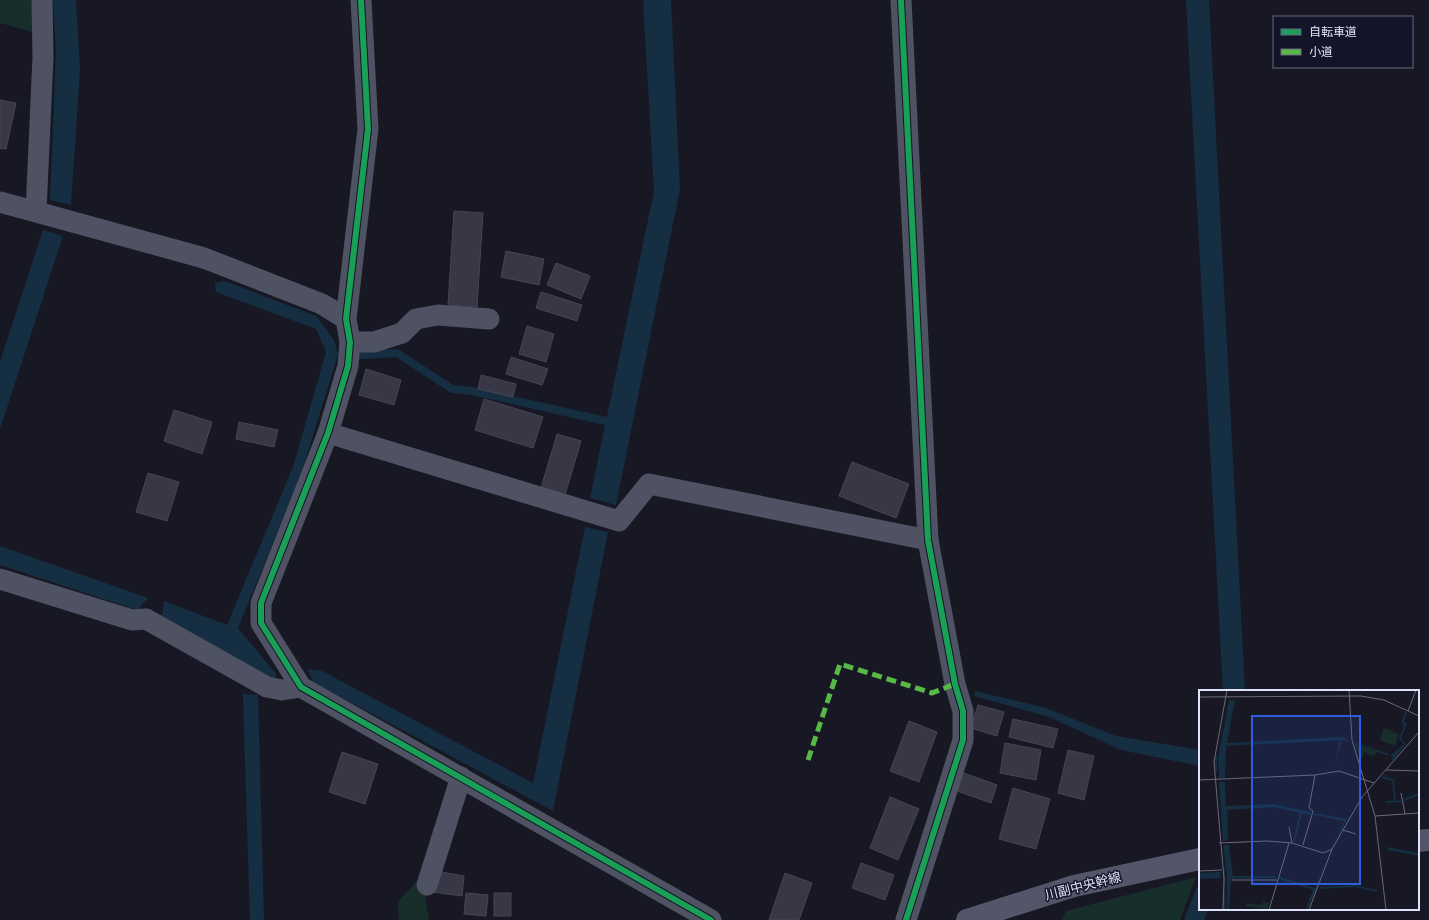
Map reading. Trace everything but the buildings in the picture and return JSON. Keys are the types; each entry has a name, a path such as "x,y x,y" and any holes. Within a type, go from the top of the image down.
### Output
{"street":[{"path":"36,211 43,57 42,0"},
{"path":"361,0 368,129 346,319 350,342 348,366 328,433 261,603 261,623 300,687 712,920"},
{"path":"900,0 928,540 955,684 963,711 963,740 906,920"},
{"path":"0,202 204,258 322,304 346,319"},
{"path":"350,342 374,342 402,333 416,319 438,315 489,319"},
{"path":"328,433 619,521 649,484 928,540"},
{"path":"0,579 132,620 146,619 267,687 282,690 300,687"},
{"path":"427,885 461,777"},
{"path":"1419,841 1429,840"},
{"name":"川副中央幹線","path":"967,920 1074,886 1199,859"}],"green space":[{"path":"0,0 34,0 36,33 0,23"},
{"path":"422,875 429,920 399,920 398,902"},
{"path":"1196,877 1180,920 1062,920 1066,911"}],"water":[{"path":"53,0 76,0 80,70 71,205 50,200 56,49"},
{"path":"643,0 671,0 680,189 616,505 590,498 654,191"},
{"path":"1186,0 1209,0 1245,690 1223,690"},
{"path":"43,230 63,236 0,429 0,362"},
{"path":"225,281 316,316 334,340 338,355 301,474 238,628 277,675 273,679 162,616 164,601 227,625 293,467 326,352 316,329 216,292 215,283"},
{"path":"585,527 608,532 553,811 313,682 308,669 322,671 533,783"},
{"path":"0,546 148,598 137,610 0,565"},
{"path":"975,691 1046,708 1116,736 1199,750 1199,766 1121,750 1049,717 974,696"},
{"path":"243,694 258,695 264,920 250,920"},
{"path":"1199,882 1199,910 1209,910 1204,920 1184,920"}],"waterway":[{"path":"361,355 397,353 452,389 472,391 606,421"}],"marked path":[{"path":"808,760 840,664 932,693 955,684"}],"cycle path":[{"path":"361,0 368,129 346,319 350,342 348,366 328,433 261,603 261,623 301,687 711,920"},
{"path":"901,0 928,540 955,684 963,711 963,740 906,920"}]}
